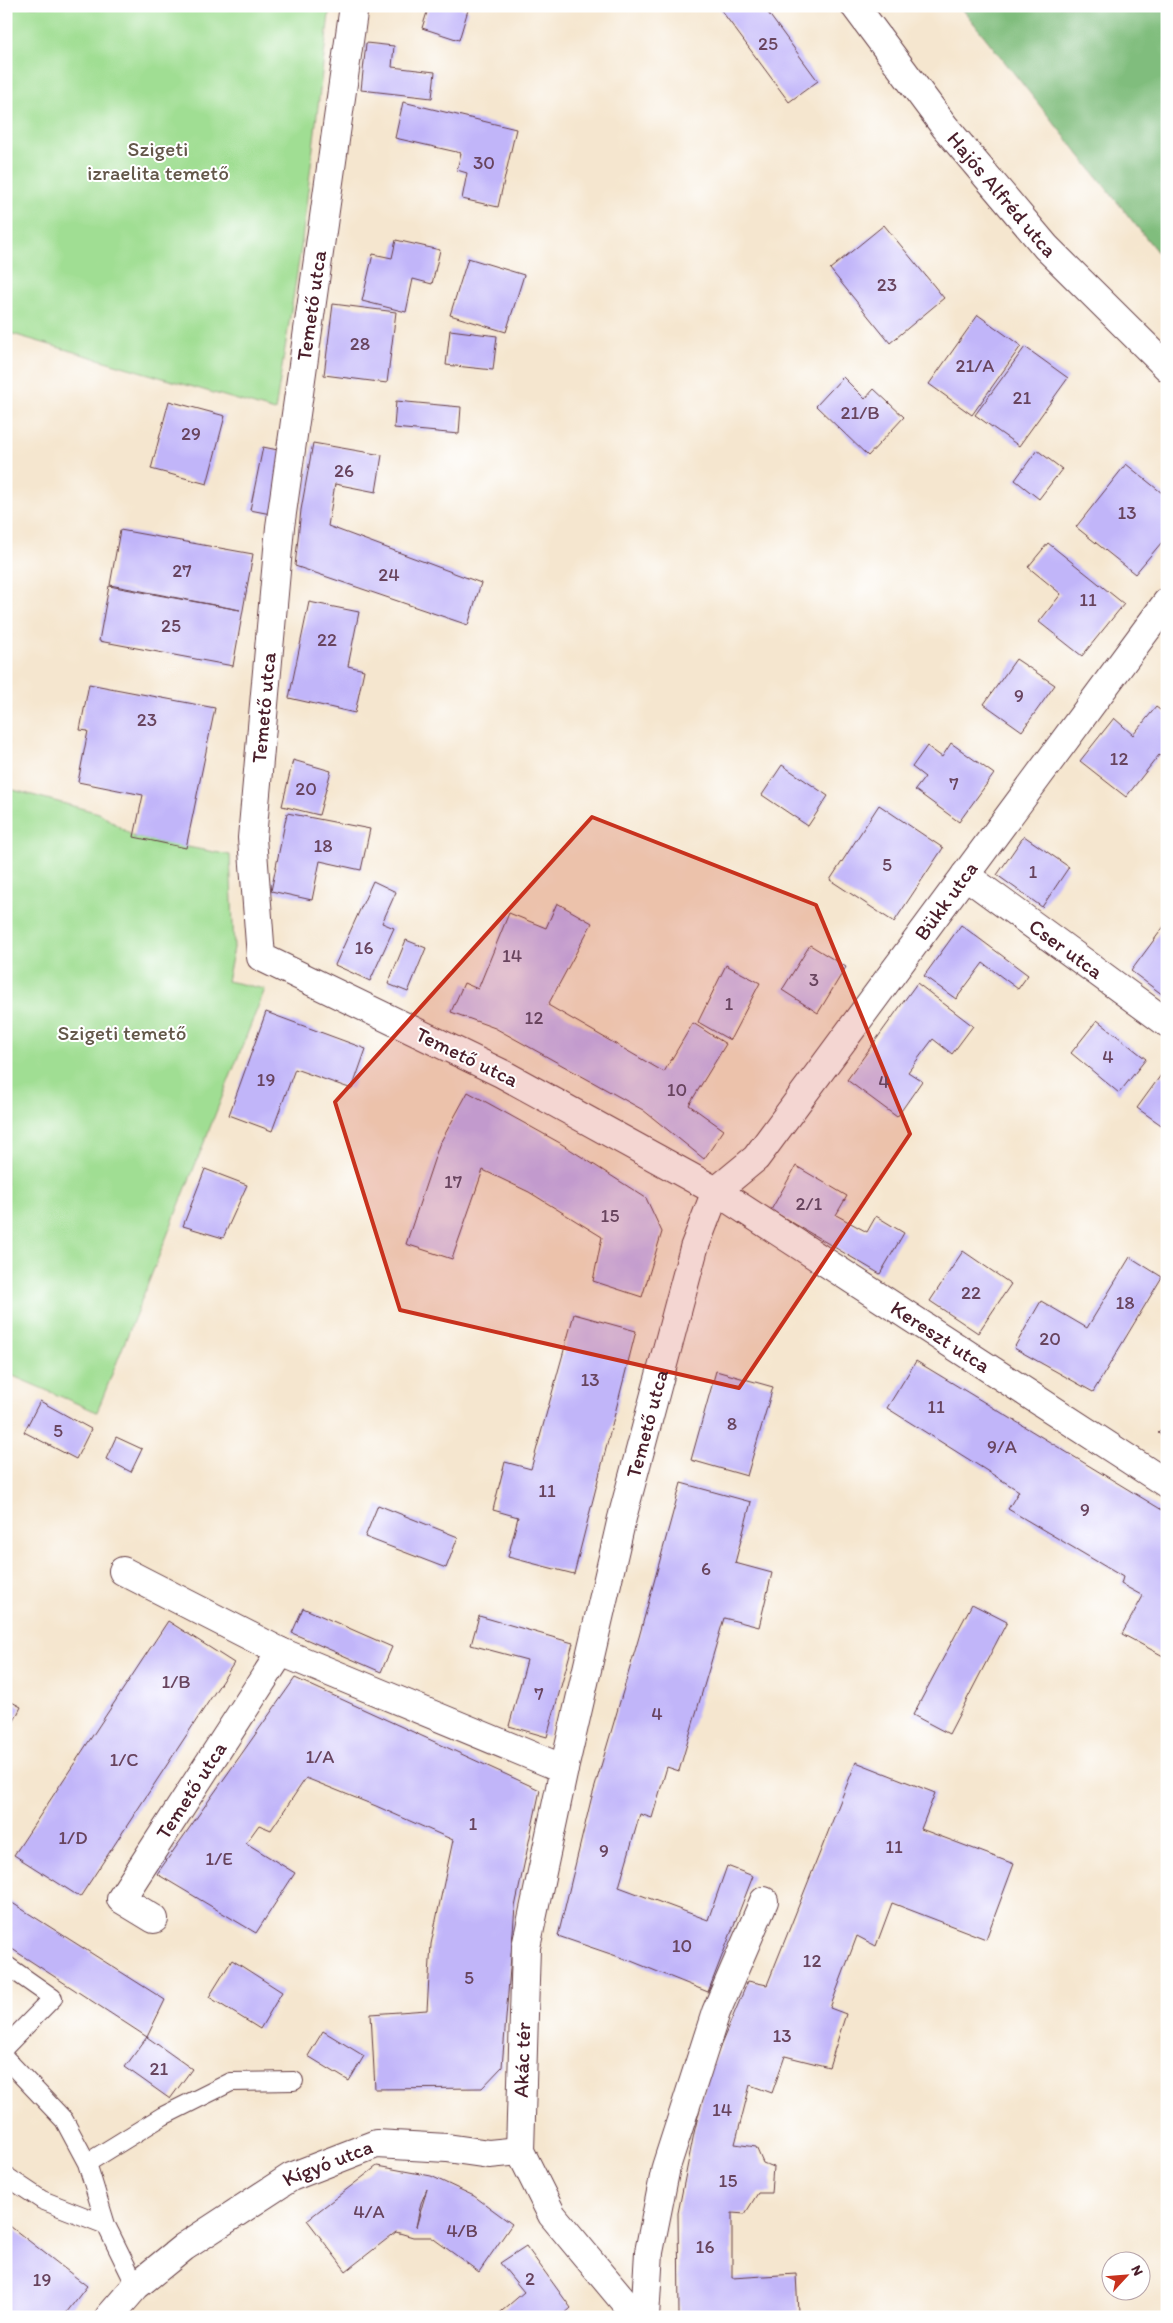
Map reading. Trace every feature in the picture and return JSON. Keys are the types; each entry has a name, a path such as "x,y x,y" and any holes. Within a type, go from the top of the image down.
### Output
{"street":[{"name":"Temető utca","path":"354,6 280,527 252,838 262,958 502,1074 716,1190 694,1248 622,1518 564,1769"},
{"name":"Hajós Alfréd utca","path":"855,6 946,127 1046,247 1167,367"},
{"name":"Bükk utca","path":"716,1190 756,1158 1167,602"},
{"name":"Cser utca","path":"965,875 1167,1023"},
{"name":"Kereszt utca","path":"716,1190 1167,1484"},
{"path":"123,1571 281,1652 564,1769"},
{"name":"Temető utca","path":"154,1919 121,1899 281,1652"},
{"name":"Akác tér","path":"564,1769 526,1947 520,2151 552,2215 637,2317"},
{"path":"645,2317 649,2252 666,2167 716,2012 764,1901"},
{"name":"Kígyó utca","path":"109,2317 136,2286 184,2247 292,2177 376,2144 447,2148 489,2154 520,2151"}],"lane":[{"path":"6,1964 52,1998 6,2046"},
{"path":"6,2059 64,2120 87,2162 106,2225 136,2286"},
{"path":"87,2162 163,2116 231,2082 294,2081"},
{"path":"6,2176 42,2200 106,2225"}],"highlighted area":[{"path":"592,817 816,905 910,1134 739,1388 400,1310 335,1102"}],"green space":[{"name":"Szigeti izraelita temető","path":"6,6 330,6 301,248 275,411 6,332"},
{"path":"960,6 1167,6 1167,264"},
{"name":"Szigeti temető","path":"6,788 99,813 134,837 230,855 234,948 227,981 265,989 97,1412 6,1373"}],"building":[{"path":"429,6 456,6 468,10 459,40 422,28"},
{"path":"718,6 763,6 818,81 789,102"},
{"path":"366,43 394,46 392,67 435,72 432,98 361,90"},
{"path":"403,102 516,129 498,207 462,199 467,173 457,170 461,153 395,138"},
{"path":"884,225 944,298 890,343 830,269"},
{"path":"396,240 440,250 432,284 413,279 406,312 362,301 373,254 392,258"},
{"path":"468,258 524,275 506,332 450,315"},
{"path":"333,304 396,312 387,383 324,375"},
{"path":"978,315 1021,346 972,415 929,384"},
{"path":"450,330 497,336 493,370 446,365"},
{"path":"1025,347 1068,378 1019,446 975,415"},
{"path":"843,377 865,399 874,389 904,417 868,456 816,406"},
{"path":"169,401 225,416 207,484 151,469"},
{"path":"396,401 461,407 459,434 394,428"},
{"path":"313,443 382,455 376,492 335,484 328,526 481,583 468,625 295,566 301,510"},
{"path":"263,447 288,452 276,515 250,510"},
{"path":"1037,450 1062,469 1039,499 1015,480"},
{"path":"1126,464 1167,497 1167,536 1135,574 1076,527"},
{"path":"120,530 253,554 233,666 99,641 109,586 240,610 110,585"},
{"path":"1048,543 1124,604 1082,656 1039,622 1061,594 1028,567"},
{"path":"309,602 359,612 348,666 364,670 355,713 289,698"},
{"path":"1016,659 1055,685 1022,731 984,704"},
{"path":"89,684 215,708 186,848 134,837 143,795 78,782 88,731 80,730"},
{"path":"1156,707 1167,715 1167,762 1159,755 1126,797 1080,761 1114,718 1133,735"},
{"path":"951,743 994,774 959,822 915,790 925,777 912,767 927,746 942,757"},
{"path":"293,760 331,771 319,815 282,806"},
{"path":"782,765 828,796 808,826 762,795"},
{"path":"879,805 943,848 894,922 830,880"},
{"path":"287,813 370,829 361,870 320,861 312,900 271,891"},
{"path":"1024,836 1069,867 1042,907 997,875"},
{"path":"373,881 396,892 382,923 394,928 370,981 335,965"},
{"path":"557,903 592,923 548,1005 664,1072 693,1023 726,1044 689,1105 724,1130 704,1159 643,1110 495,1028 451,1012 464,983 478,989 509,913 546,928"},
{"path":"961,925 1028,975 1018,989 983,963 956,999 924,976"},
{"path":"1165,925 1167,926 1167,998 1131,971"},
{"path":"406,940 426,948 408,992 388,984"},
{"path":"810,945 846,967 818,1013 782,990"},
{"path":"726,965 760,983 730,1040 698,1022"},
{"path":"917,983 973,1026 952,1054 933,1039 908,1072 922,1081 897,1117 847,1080"},
{"path":"266,1012 366,1049 352,1089 295,1069 272,1131 229,1115"},
{"path":"1097,1020 1146,1059 1119,1093 1071,1053"},
{"path":"1161,1075 1167,1079 1167,1129 1137,1108"},
{"path":"468,1092 560,1143 646,1198 662,1232 642,1297 593,1281 602,1237 529,1192 483,1170 452,1259 406,1244 439,1145"},
{"path":"796,1166 847,1196 836,1215 867,1232 876,1216 904,1233 880,1274 771,1210"},
{"path":"205,1169 247,1185 223,1238 183,1226"},
{"path":"963,1251 1011,1284 978,1333 930,1301"},
{"path":"1130,1257 1162,1277 1093,1392 1014,1348 1041,1301 1087,1328"},
{"path":"574,1314 636,1331 574,1574 508,1557 518,1517 493,1510 505,1462 531,1469"},
{"path":"916,1361 1167,1513 1167,1654 1165,1657 1122,1634 1143,1596 1121,1584 1123,1577 1008,1509 1019,1491 887,1408"},
{"path":"716,1371 773,1387 747,1476 691,1460"},
{"path":"40,1401 91,1429 76,1459 24,1432"},
{"path":"1167,1426 1167,1438 1158,1433"},
{"path":"116,1437 142,1449 131,1472 106,1459"},
{"path":"681,1483 751,1502 735,1563 772,1573 759,1627 724,1618 679,1771 667,1767 652,1818 640,1814 619,1887 708,1920 727,1866 753,1876 708,1992 631,1961 558,1936 591,1800 639,1637"},
{"path":"378,1505 458,1537 446,1568 365,1537"},
{"path":"972,1604 1007,1622 949,1734 913,1715"},
{"path":"303,1608 392,1647 381,1672 292,1633"},
{"path":"479,1616 573,1643 547,1737 509,1726 527,1660 471,1645"},
{"path":"168,1621 234,1663 80,1897 14,1855"},
{"path":"295,1678 540,1790 515,1907 502,2067 482,2088 375,2089 371,2014 427,2010 431,1944 453,1840 306,1778 271,1830 259,1825 246,1843 295,1873 256,1933 157,1874"},
{"path":"6,1699 21,1707 6,1737"},
{"path":"856,1762 935,1793 921,1829 1014,1864 986,1939 892,1903 876,1946 857,1936 830,2008 846,2014 829,2067 785,2056 772,2093 750,2085 735,2144 756,2147 763,2163 773,2167 771,2193 758,2193 745,2214 732,2213 732,2278 796,2274 798,2312 726,2317 679,2317 678,2213 708,2075 748,1981 767,1985"},
{"path":"6,1899 165,2000 147,2037 6,1945"},
{"path":"232,1960 282,1992 260,2029 209,1997"},
{"path":"323,2031 364,2056 349,2081 308,2056"},
{"path":"147,2037 192,2069 170,2099 125,2067"},
{"path":"377,2166 431,2176 474,2196 512,2224 479,2272 431,2237 413,2237 396,2232 346,2271 307,2220","holes":["427,2189 416,2227 421,2203"]},
{"path":"6,2223 87,2286 63,2317 6,2317"},
{"path":"526,2246 571,2308 561,2317 495,2317 524,2292 500,2263"}]}
